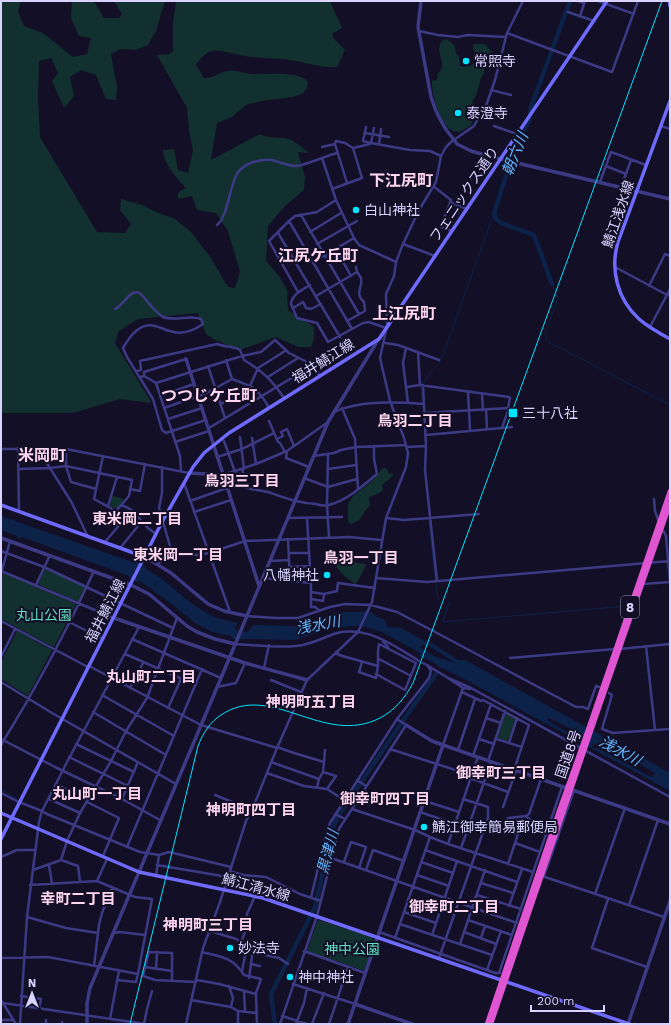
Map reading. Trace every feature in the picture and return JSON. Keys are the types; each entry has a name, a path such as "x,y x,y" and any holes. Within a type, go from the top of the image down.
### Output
{"highway":[{"name":"国道8号","path":"492,1024 504,981 505,971 618,649 670,491"},
{"name":"国道8号","path":"618,649 643,584 647,563 670,504"},
{"name":"国道8号","path":"487,1024 543,876 561,812"}],"main road":[{"path":"669,1 670,5"},
{"name":"フェニックス通り","path":"379,339 606,3"},
{"name":"鯖江浅水線","path":"670,101 616,248 615,267 617,285 625,302 638,318 670,339"},
{"name":"福井鯖江線","path":"1,839 162,522 189,473 204,453 229,433 379,339"},
{"path":"1,505 122,547 144,558"},
{"name":"鯖江清水線","path":"1,814 12,817 139,872 254,896 305,912 629,1024"}],"street":[{"path":"421,1 418,24 433,103 445,128 453,140 462,148 510,162 670,199"},
{"path":"186,1024 197,981 202,952 225,889 229,871 246,821 252,810 301,692 307,680 358,632 371,605 386,518 406,468 408,453 390,401 380,358 387,327 386,294 394,276 396,262 403,244 419,210 436,182 441,156 446,147 453,140 474,126 486,103 506,35 522,2 518,1"},
{"path":"578,1 585,2 580,16"},
{"path":"598,1 634,14"},
{"path":"419,31 458,37 467,35 506,35 570,56 612,72 638,1"},
{"path":"568,12 594,21"},
{"path":"491,90 511,95"},
{"path":"494,126 517,134"},
{"path":"661,126 670,129"},
{"path":"366,127 363,142 410,150 430,151 441,156"},
{"path":"371,143 374,128"},
{"path":"379,144 382,129"},
{"path":"365,133 389,137"},
{"path":"322,147 335,144 336,141 340,141 353,148 371,143"},
{"path":"335,144 347,183"},
{"path":"332,188 362,178 353,148"},
{"path":"600,183 611,152 646,165"},
{"path":"217,224 221,221 224,215 230,191 237,174 243,168 254,162 266,160 296,166 337,153"},
{"path":"322,158 341,213 354,238 359,245 396,262"},
{"path":"621,188 631,160"},
{"path":"606,166 626,174"},
{"path":"433,186 451,200 450,202 467,209"},
{"path":"298,292 270,243 270,240 295,216 317,212 336,200"},
{"path":"450,202 441,227 452,231"},
{"path":"310,232 341,213"},
{"path":"300,215 358,314"},
{"path":"289,221 352,329"},
{"path":"317,244 357,221"},
{"path":"278,232 340,337"},
{"path":"313,262 354,238"},
{"path":"403,244 435,256"},
{"path":"336,249 351,276"},
{"path":"649,286 665,254 670,256"},
{"path":"347,321 365,311 364,302 360,298 359,294 361,278 356,267"},
{"path":"615,267 668,295"},
{"path":"316,296 357,272"},
{"path":"310,286 298,292 291,301 292,308 299,319 317,323 328,342 366,322 387,327"},
{"path":"650,327 670,289"},
{"path":"115,309 122,305 131,293 137,292 162,316 169,318 196,317 201,319 203,324 194,330 186,332 170,332 154,325 147,325 136,331 123,348 153,399 162,430 166,432 172,431 206,420"},
{"path":"292,308 303,302 306,308 311,309 321,304"},
{"path":"87,1024 88,993 160,820 230,658 304,477 328,422 379,339"},
{"path":"156,383 226,360 261,352 276,340 285,350 298,358 313,364 320,376"},
{"path":"384,343 398,345 439,360"},
{"path":"136,371 141,370 140,361 217,344 239,348 244,360 258,368 268,377 284,398"},
{"path":"406,348 402,363 404,383 407,387 408,403"},
{"path":"221,404 250,386 258,368 285,350"},
{"path":"418,352 424,404 426,470 437,581"},
{"path":"268,377 298,358"},
{"path":"144,376 144,372 186,359 259,586"},
{"path":"226,360 232,379"},
{"path":"175,442 209,430 225,418 313,364"},
{"path":"208,366 225,418"},
{"path":"140,377 144,376 156,383 180,456 181,471"},
{"path":"232,379 250,386 262,395 269,408"},
{"path":"164,408 216,389 232,379"},
{"path":"160,396 194,384"},
{"path":"407,387 421,385 510,397 509,408 502,428"},
{"path":"468,392 470,430"},
{"path":"482,394 487,429"},
{"path":"333,413 342,408 390,401 424,404"},
{"path":"168,419 202,408"},
{"path":"342,408 355,439 358,490"},
{"path":"424,413 508,408"},
{"path":"269,421 277,439 286,451 286,458 309,467"},
{"path":"1,449 66,449 189,473 223,475 243,469 286,451 328,422"},
{"path":"426,434 512,427"},
{"path":"277,439 283,436 281,432 287,429 294,446"},
{"path":"217,457 252,444 253,442 274,433"},
{"path":"240,436 244,487 252,490 267,492 294,502 327,505 338,502 358,490 377,474 374,459 374,446"},
{"path":"252,438 256,464"},
{"path":"224,441 235,472"},
{"path":"313,456 356,447 426,446"},
{"path":"18,448 18,511"},
{"path":"38,448 72,503 87,535"},
{"path":"66,449 66,466 71,482 96,489"},
{"path":"328,454 327,505 329,537"},
{"path":"19,469 66,466 100,472 132,480 129,496 116,511 94,499 100,472 103,456"},
{"path":"130,489 140,491 145,464"},
{"path":"328,469 356,465"},
{"path":"162,468 162,493 159,508 171,554"},
{"path":"108,506 117,476"},
{"path":"304,477 328,487 357,479"},
{"path":"184,483 230,612"},
{"path":"190,501 227,488"},
{"path":"643,584 670,582 666,536 659,521 654,499"},
{"path":"194,512 231,500"},
{"path":"121,505 132,510 147,528 156,534"},
{"path":"105,542 132,510"},
{"path":"386,518 404,520 479,514"},
{"path":"288,518 342,517"},
{"path":"307,518 311,608 315,607 319,610"},
{"path":"122,547 142,521"},
{"path":"158,564 167,555 199,555 245,541 329,537 353,537 381,540"},
{"path":"1,538 132,583 149,594 177,618 197,632 215,639 235,644 302,645 339,633 358,632 380,639 420,661"},
{"path":"288,539 290,581"},
{"path":"10,541 1,572 36,584 78,603 139,627 264,669 307,680"},
{"path":"1,551 44,567 173,628"},
{"path":"289,553 309,553"},
{"path":"36,584 50,555"},
{"path":"144,558 158,564 208,604 246,617 298,618 319,610 345,604 371,605 397,612 576,707 588,709 596,686 599,687"},
{"path":"269,561 289,560"},
{"path":"376,578 416,582 437,581 669,561"},
{"path":"290,567 310,566"},
{"path":"1,746 2,740 28,699 55,650 94,571"},
{"path":"263,578 311,583"},
{"path":"311,592 324,594 338,590 338,583 375,588"},
{"path":"310,599 323,601 324,594"},
{"path":"61,860 80,813 111,761 126,731 147,698 177,618"},
{"path":"1,621 201,725 324,762"},
{"path":"69,622 103,639"},
{"path":"20,1024 20,1006 30,885 39,822 42,811 83,730 139,627"},
{"path":"1,657 15,629"},
{"path":"132,639 221,678"},
{"path":"380,639 389,648"},
{"path":"362,662 359,672 376,678 376,674 378,666 379,644 416,663 405,690 376,674"},
{"path":"510,658 670,644"},
{"path":"264,669 269,645"},
{"path":"646,646 656,730"},
{"path":"336,652 339,655 378,666"},
{"path":"124,654 196,685"},
{"path":"378,658 411,676"},
{"path":"130,688 143,663"},
{"path":"217,688 236,683 245,663"},
{"path":"423,663 463,688 473,689"},
{"path":"311,898 327,829 335,814 397,719 429,678 431,671 427,665"},
{"path":"127,847 202,669"},
{"path":"448,678 473,689 670,797"},
{"path":"168,708 181,679"},
{"path":"272,680 301,692"},
{"path":"1,682 62,719 176,784"},
{"path":"348,1024 463,688"},
{"path":"462,692 475,699 481,701 483,700 529,725 503,807"},
{"path":"609,693 612,695 602,729 613,733 670,729"},
{"path":"102,695 174,736"},
{"path":"458,750 475,699"},
{"path":"448,844 471,776 479,739 491,704"},
{"path":"461,848 484,783 489,761 505,711"},
{"path":"93,712 166,755"},
{"path":"486,718 501,723"},
{"path":"508,743 517,718"},
{"path":"397,719 432,741 670,824"},
{"path":"280,1024 321,902 335,839 339,829 406,725"},
{"path":"496,738 522,747"},
{"path":"479,739 494,744"},
{"path":"2,740 62,771 122,799 160,820"},
{"path":"76,744 134,772"},
{"path":"390,749 471,776 484,783 508,792"},
{"path":"317,787 323,772 325,750"},
{"path":"69,757 128,786"},
{"path":"122,799 138,762"},
{"path":"271,762 319,779"},
{"path":"323,772 336,776 327,789"},
{"path":"267,773 304,786 327,789 344,800"},
{"path":"504,830 508,818 526,816 531,810 541,779"},
{"path":"357,780 366,786"},
{"path":"56,784 119,818 102,857"},
{"path":"499,973 562,787"},
{"path":"574,790 543,876 664,917"},
{"path":"1,793 75,826 146,854 159,855 168,852 231,867"},
{"path":"214,795 252,810"},
{"path":"49,799 80,813"},
{"path":"439,958 488,818 488,807 463,799"},
{"path":"424,801 458,812"},
{"path":"596,894 625,808"},
{"path":"352,809 415,830 448,844 533,872"},
{"path":"420,812 455,824"},
{"path":"335,814 345,819"},
{"path":"526,816 530,820 548,828"},
{"path":"629,906 658,820"},
{"path":"486,824 518,834 508,864"},
{"path":"395,938 430,837"},
{"path":"344,862 351,842 366,847 360,868"},
{"path":"515,843 540,852"},
{"path":"1,857 17,850 35,850"},
{"path":"366,870 373,850 404,861"},
{"path":"425,850 517,882"},
{"path":"156,876 159,855"},
{"path":"331,858 517,923"},
{"path":"97,881 107,859"},
{"path":"33,870 61,860 78,866 80,881"},
{"path":"432,935 457,861"},
{"path":"421,862 453,873"},
{"path":"49,865 52,884"},
{"path":"157,865 228,877"},
{"path":"509,906 522,869"},
{"path":"460,944 485,870"},
{"path":"229,871 243,875 266,877 321,902"},
{"path":"417,874 449,886"},
{"path":"30,885 97,881 135,897 152,899 136,982 117,980"},
{"path":"481,883 513,893"},
{"path":"94,966 102,913 112,887"},
{"path":"477,895 521,910"},
{"path":"241,942 245,932 247,914 254,896"},
{"path":"408,899 441,910"},
{"path":"608,899 592,948 647,967"},
{"path":"629,1024 670,901"},
{"path":"404,912 436,923"},
{"path":"27,917 66,928 98,933"},
{"path":"468,920 512,935"},
{"path":"400,924 492,955"},
{"path":"481,938 485,926"},
{"path":"210,931 236,939 265,955 279,958 288,964"},
{"path":"487,970 501,931"},
{"path":"113,933 120,932 145,934"},
{"path":"380,932 487,970 499,973 505,971"},
{"path":"464,932 496,944"},
{"path":"242,972 247,946"},
{"path":"249,978 253,949"},
{"path":"304,951 365,973"},
{"path":"172,980 172,953 149,952 143,976 156,980 197,981 229,986 256,994"},
{"path":"156,969 158,952"},
{"path":"202,952 218,955 228,959 236,965 244,975 249,978 261,979 256,994 257,1024"},
{"path":"1,958 48,957 138,974"},
{"path":"251,964 260,966"},
{"path":"145,967 172,971"},
{"path":"329,1024 348,967"},
{"path":"110,1019 119,971"},
{"path":"293,984 324,993 412,1024"},
{"path":"229,986 233,998 232,1007"},
{"path":"296,1022 304,1003 307,988"},
{"path":"244,991 245,1011"},
{"path":"2,1004 114,1019 129,1023 145,1024 147,1009 152,992"},
{"path":"312,1024 324,993"},
{"path":"21,996 41,1000 40,1009"},
{"path":"1,1000 2,1004 16,1024"},
{"path":"191,1000 232,1007 238,1011 257,1012"},
{"path":"238,1011 238,1024"},
{"path":"282,1016 296,1022 307,1024"},
{"path":"113,1024 114,1019"},
{"path":"1,1020 13,1020"}],"green space":[{"path":"1,1 21,1 18,12 24,26 43,33 73,57 87,54 91,38 79,36 71,18 72,1 94,1 104,18 119,18 122,14 114,1 165,1 156,31 148,45 135,50 120,49 111,54 117,87 116,100 106,99 96,75 81,70 70,77 74,96 64,108 52,81 58,73 51,58 39,61 38,98 40,137 97,232 125,233 131,224 120,210 121,199 142,205 175,219 191,232 211,258 228,287 235,288 240,272 228,231 216,213 197,210 192,196 178,199 178,193 186,188 175,176 163,155 163,150 174,149 178,170 188,173 193,150 189,131 187,108 157,55 169,54 173,51 173,24 176,1 330,1 342,28 332,34 334,39 345,50 337,67 320,66 291,60 251,57 224,51 209,52 196,65 204,78 210,78 233,70 251,74 290,74 304,78 308,82 307,88 302,94 293,97 261,101 246,105 232,117 217,123 211,160 260,134 264,136 292,140 309,153 298,152 305,177 304,190 285,206 268,226 266,261 279,276 287,290 288,310 314,327 314,338 311,347 298,347 276,337 240,350 213,339 206,334 198,313 138,319 119,331 115,343 150,400 150,403 120,399 73,413 1,413"},
{"path":"447,39 455,46 456,53 459,56 460,66 471,66 474,62 477,57 473,48 474,44 485,44 492,52 492,55 487,55 485,57 484,73 472,105 474,111 472,123 470,126 458,132 451,130 440,116 432,88 432,81 436,80 442,67 439,52 440,44 443,40"},
{"path":"385,468 388,470 389,474 392,473 392,477 382,485 383,490 369,497 370,506 356,522 350,524 348,521 348,504 353,496 374,479 382,469"},
{"path":"112,496 124,499 117,509 110,506"},
{"path":"336,554 349,557 357,563 366,564 356,584 349,580 337,567 334,560"},
{"path":"45,569 86,586 79,602 38,584"},
{"name":"丸山公園","path":"3,573 76,604 54,647 1,619 1,580"},
{"path":"17,631 52,650 28,696 1,679 1,662"},
{"path":"506,713 516,719 508,742 497,738"},
{"name":"神中公園","path":"319,920 372,937 375,942 365,971 307,951"}],"water":[{"name":"浅水川","path":"1,516 135,563 138,562 200,609 216,617 238,623 235,626 235,630 247,632 254,625 300,625 335,613 371,612 375,616 385,620 387,626 391,628 399,627 423,640 432,643 458,660 465,660 601,735 605,740 617,743 670,773 670,791 464,679 437,666 438,665 420,656 420,653 382,632 356,626 330,628 295,640 233,639 231,636 212,632 195,623 152,589 139,581 137,582 129,578 129,576 22,537 21,539 1,530","holes":["423,645 429,646 455,663 436,657 419,647","549,718 576,733 573,735 547,720","599,744 655,773 652,777 649,776 598,748 593,748 592,745"]}],"waterway":[{"name":"朝六川","path":"552,284 534,235 501,223 496,219 494,213 518,139 530,120 530,110 570,1"},
{"path":"422,384 441,360 494,213"},
{"path":"552,284 557,296 557,301 545,334 547,341 670,405"},
{"path":"421,386 422,402"},
{"path":"423,406 424,422"},
{"path":"429,522 435,579"},
{"path":"436,582 438,599 440,600"},
{"path":"449,603 443,622 627,606"},
{"name":"黒津川","path":"275,1024 271,994 315,907 333,827 337,818 436,674"},
{"path":"2,790 17,799"}],"tram line":[{"path":"130,1024 198,746 210,724 221,715 240,707 259,705 318,721 338,725 359,725 380,718 390,711 403,699 413,683 662,1"}],"place":[{"name":"常照寺","path":"466,61"},
{"name":"泰澄寺","path":"458,113"},
{"name":"白山神社","path":"356,210"},
{"name":"三十八社","path":"513,413"},
{"name":"八幡神社","path":"327,575"},
{"name":"鯖江御幸簡易郵便局","path":"424,827"},
{"name":"妙法寺","path":"230,948"},
{"name":"神中神社","path":"290,977"}],"district":[{"name":"下江尻町","path":"401,180"},
{"name":"江尻ケ丘町","path":"318,255"},
{"name":"上江尻町","path":"404,313"},
{"name":"つつじケ丘町","path":"209,395"},
{"name":"鳥羽二丁目","path":"415,421"},
{"name":"米岡町","path":"42,455"},
{"name":"鳥羽三丁目","path":"242,481"},
{"name":"東米岡二丁目","path":"137,519"},
{"name":"東米岡一丁目","path":"178,555"},
{"name":"鳥羽一丁目","path":"361,558"},
{"name":"丸山町二丁目","path":"151,677"},
{"name":"神明町五丁目","path":"311,702"},
{"name":"御幸町三丁目","path":"501,773"},
{"name":"丸山町一丁目","path":"97,794"},
{"name":"御幸町四丁目","path":"385,799"},
{"name":"神明町四丁目","path":"251,810"},
{"name":"幸町二丁目","path":"78,899"},
{"name":"御幸町二丁目","path":"454,907"},
{"name":"神明町三丁目","path":"208,925"}]}
